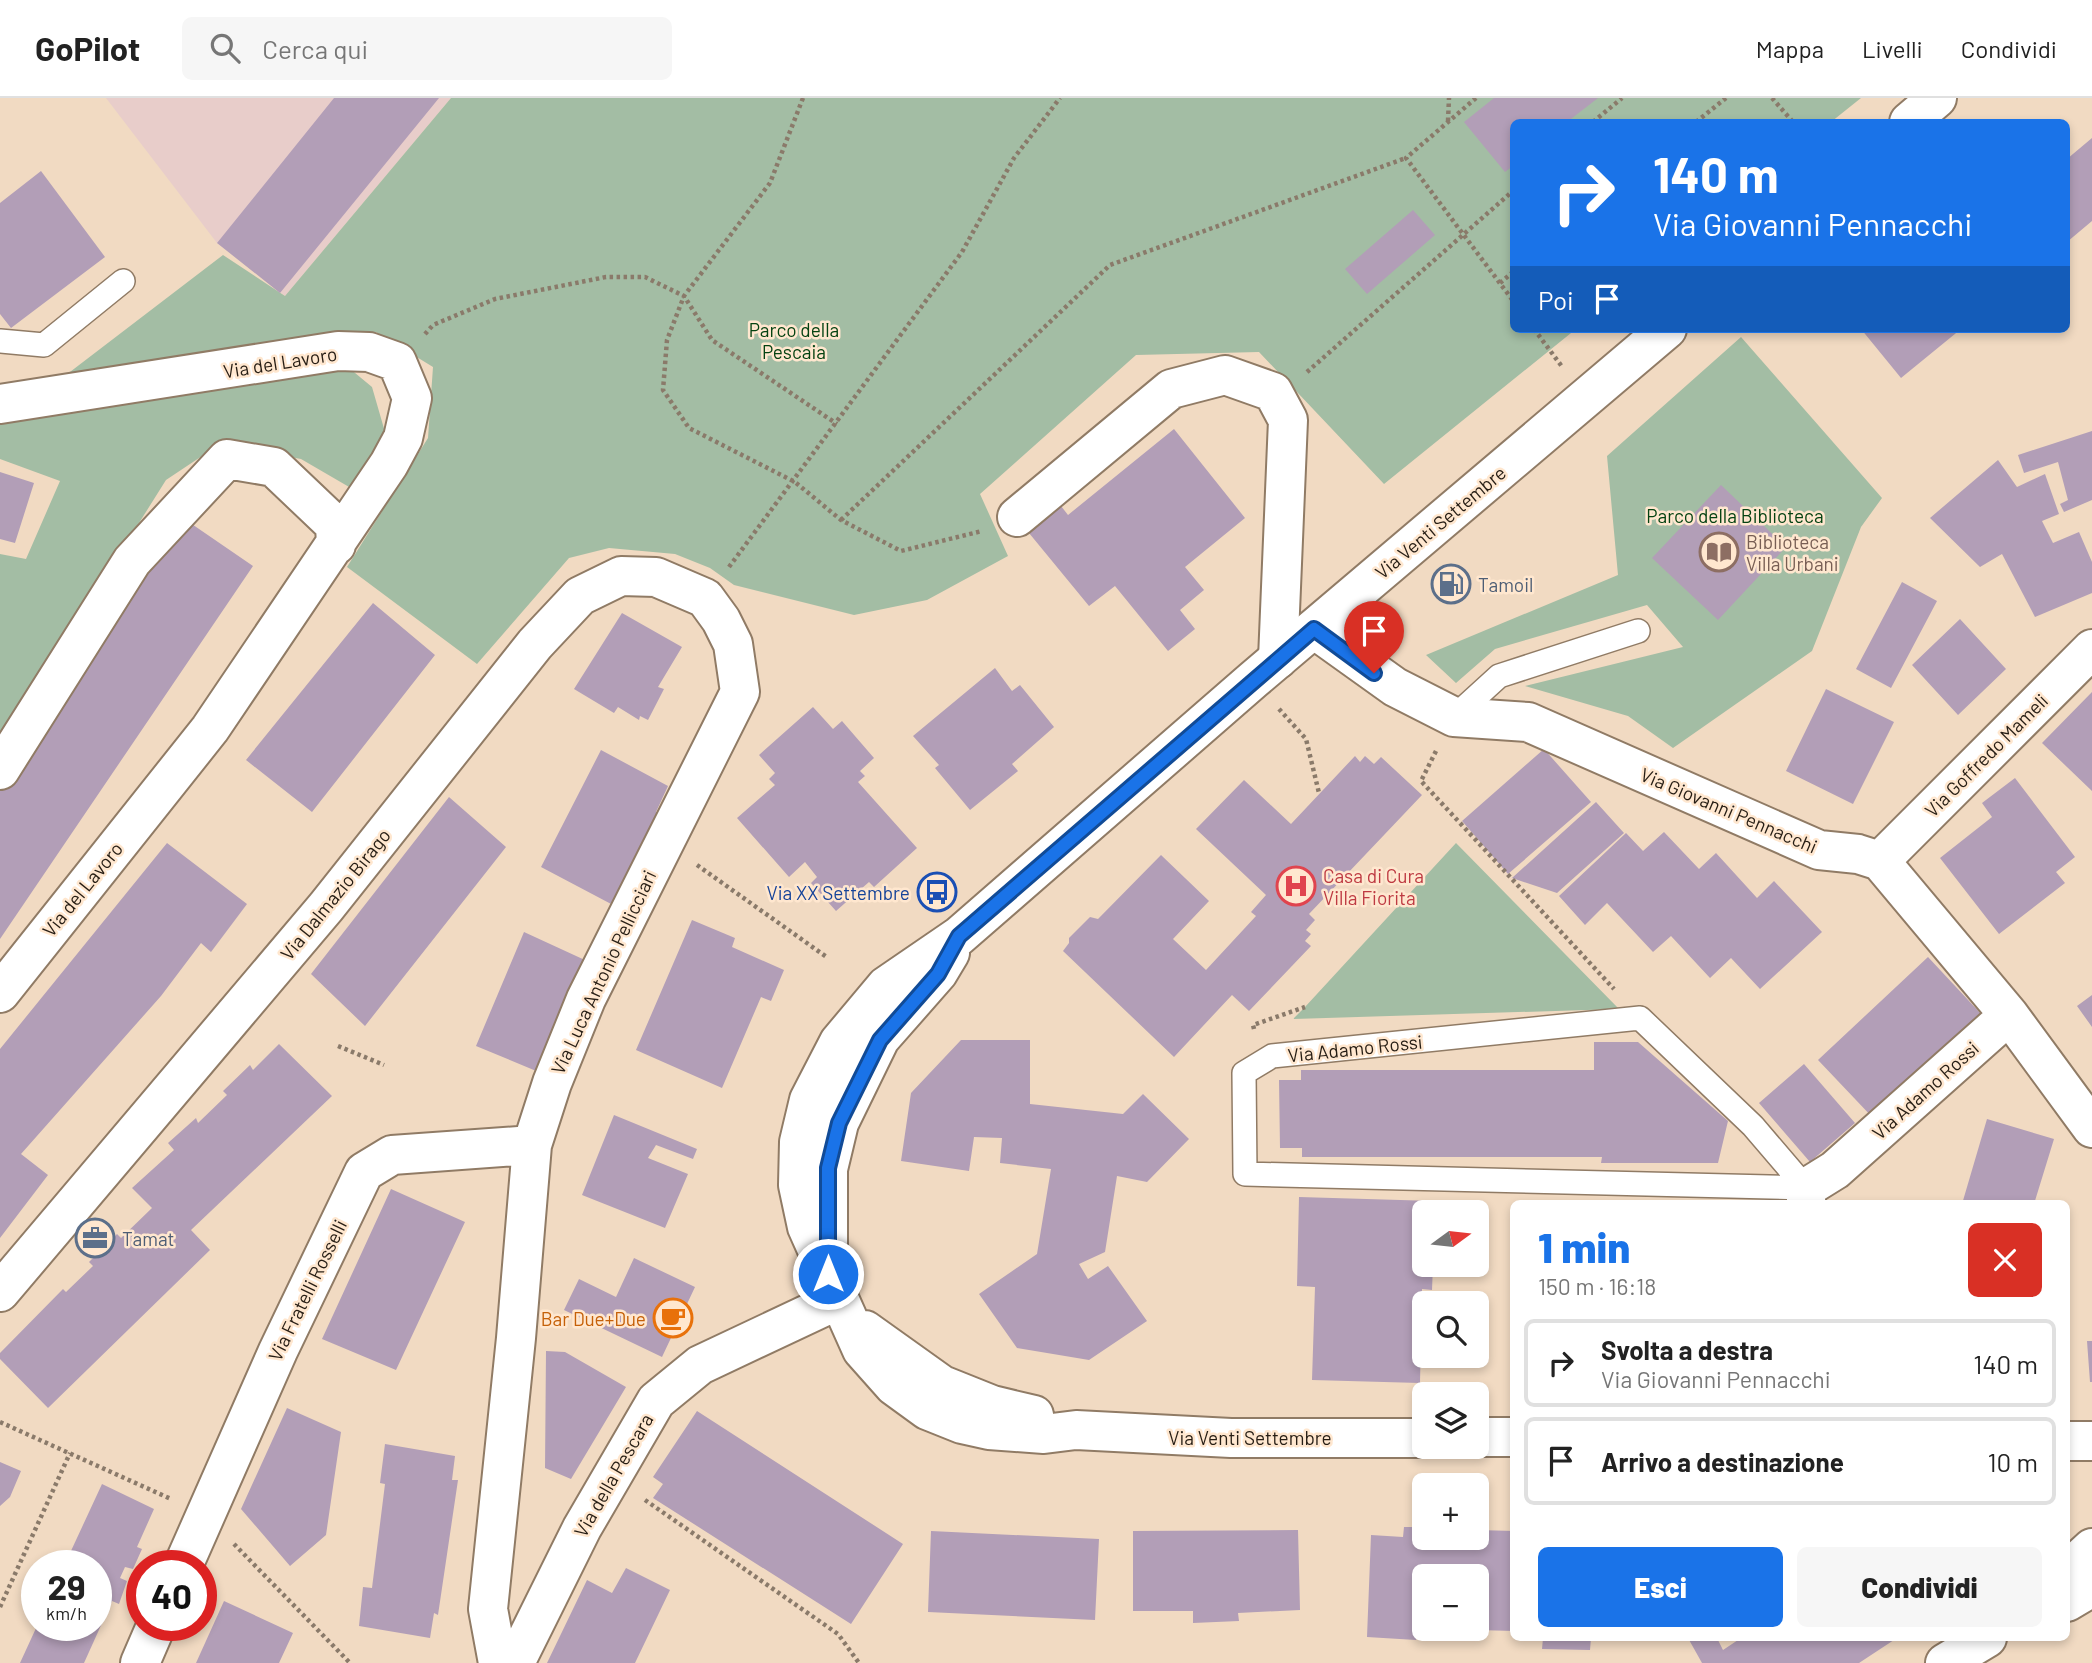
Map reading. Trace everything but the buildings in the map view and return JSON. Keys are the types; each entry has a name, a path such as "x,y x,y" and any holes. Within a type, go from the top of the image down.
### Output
{"street":[{"path":"1912,119 1937,98"},
{"name":"Via Venti Settembre","path":"1412,1438 1231,1438 1076,1430 1038,1416 992,1405 942,1385 838,1298 828,1168 839,1123 880,1040 938,974 959,936 1266,669 1662,333"},
{"name":"Via del Lavoro","path":"0,404 338,351 369,352 397,362 412,398 403,438 389,464 210,729 0,993"},
{"path":"1017,517 1171,389 1225,376 1273,392 1288,420 1266,669"},
{"path":"0,770 132,561 227,459 274,467 335,525 336,545"},
{"name":"Via Dalmazio Birago","path":"0,1292 326,907 536,645 580,596 621,576 656,577 705,598"},
{"name":"Via Luca Antonio Pellicciari","path":"498,1663 488,1609 516,1338 531,1145 552,1083 586,999 740,692 733,644 721,620 705,598"},
{"name":"Via Giovanni Pennacchi","path":"1314,629 1395,687 1454,717 1528,722 1819,850 1858,854 1880,861"},
{"name":"Via Goffredo Mameli","path":"1880,861 2092,649"},
{"path":"1880,861 2009,1014 2092,1128"},
{"name":"Via Adamo Rossi","path":"1806,1196 2009,1014"},
{"name":"Via Fratelli Rosselli","path":"190,1550 278,1351 364,1172 392,1155 531,1145"},
{"name":"Via della Pescara","path":"515,1663 582,1528 656,1401 700,1365 838,1298"},
{"path":"1489,1437 1510,1437"},
{"path":"2070,1441 2092,1441"},
{"path":"2070,1569 2092,1548"},
{"path":"2070,1600 2092,1587"},
{"path":"140,1663 150,1641"},
{"path":"1945,1663 1982,1641"}],"lane":[{"path":"0,341 44,345 124,281"},
{"path":"1454,717 1499,676 1638,631"},
{"path":"1640,1018 1753,1126 1806,1196"},
{"name":"Via Adamo Rossi","path":"1640,1018 1272,1056 1244,1073 1245,1174 1806,1196"}],"path":[{"path":"803,98 770,183 684,296 667,340 663,390 689,428 794,482 841,520 901,551 995,528 1017,517"},
{"path":"705,598 794,482 962,252 1014,158 1060,98"},
{"path":"1448,121 1449,98"},
{"path":"841,520 1110,265 1406,158 1476,98"},
{"path":"1597,119 1622,98"},
{"path":"1700,119 1726,98"},
{"path":"1772,98 1790,119"},
{"path":"1406,158 1510,297"},
{"path":"1276,399 1510,193"},
{"path":"1500,283 1510,274"},
{"path":"397,362 433,325 495,299 606,277 645,277 684,296 712,340 837,424"},
{"path":"1266,669 1306,739 1319,793"},
{"path":"1421,781 1640,1018"},
{"path":"664,842 828,958"},
{"path":"338,1046 384,1065"},
{"path":"0,1607 69,1453"},
{"path":"636,1494 838,1634 859,1663"}],"shaded area":[{"path":"106,98 451,98 285,296 217,243"}],"green space":[{"name":"Parco della Pescaia","path":"451,98 1861,98 1835,119 1510,119 1510,333 1571,333 1384,484 1259,352 1136,355 980,494 1008,556 927,600 854,615 734,585 710,568 675,554 609,548 569,558 477,664 347,567 428,438 433,367 376,332 271,344 49,388 223,255 285,296"},
{"name":"Parco della Biblioteca","path":"1741,337 1882,498 1861,527 1812,651 1673,748 1628,716 1525,686 1683,647 1647,605 1495,649 1456,683 1426,655 1618,575 1607,456"},
{"path":"343,363 372,387 387,439 356,491 301,459 220,444 166,480 0,744 0,554 26,559 60,481 0,459 0,420"},
{"path":"1456,843 1619,1009 1293,1019 1305,1007"}],"place":[{"name":"Biblioteca Villa Urbani","path":"1719,552"},
{"name":"Tamoil","path":"1451,584"},
{"name":"Casa di Cura Villa Fiorita","path":"1296,886"},
{"name":"Via XX Settembre","path":"937,892"},
{"name":"Tamat","path":"95,1238"},
{"name":"Bar Due+Due","path":"673,1318"}],"route":[{"path":"828,1274 828,1168 839,1123 857,1080 880,1040 938,974 959,936 1314,629 1374,673"}]}
